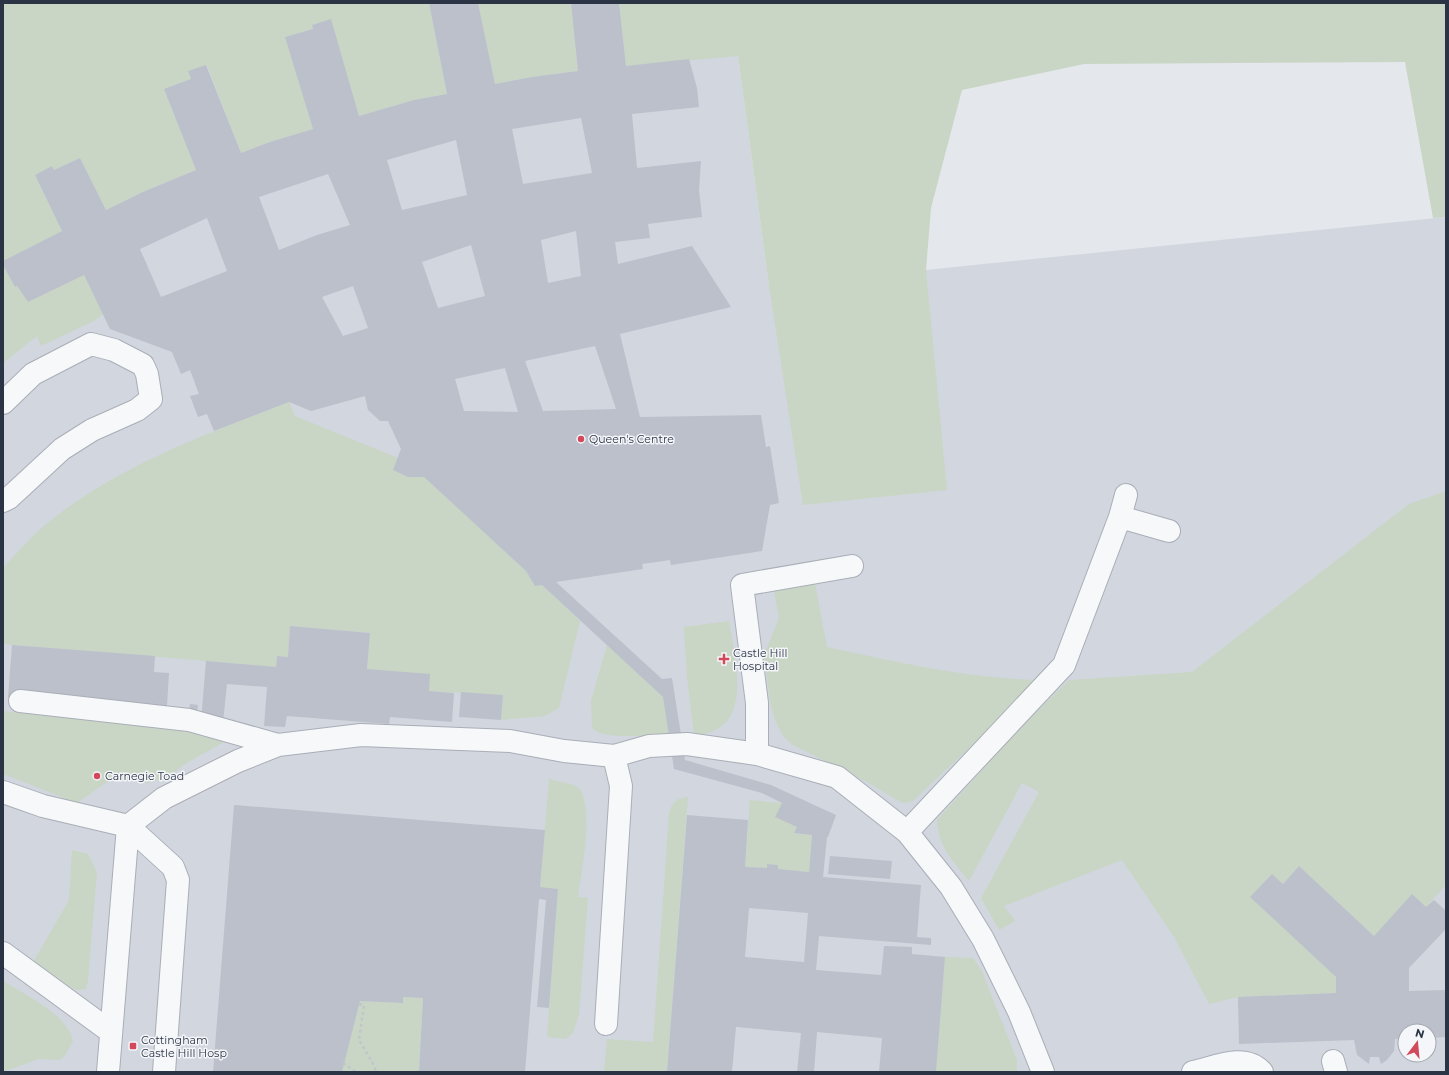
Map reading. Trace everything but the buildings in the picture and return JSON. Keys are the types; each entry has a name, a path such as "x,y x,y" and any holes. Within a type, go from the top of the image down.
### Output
{"lane":[{"path":"3,403 33,374 91,344 114,350 143,365 147,374 152,399 138,410 92,430 62,449 9,498 3,501"},
{"path":"907,832 1064,665 1120,517 1126,495"},
{"path":"1120,517 1169,531"},
{"path":"757,754 757,703 742,585 852,566"},
{"path":"20,701 189,720 278,745"},
{"path":"108,1072 128,826 164,798 238,761 278,745 361,735 510,741 564,751 614,756 649,746 687,744 757,754 837,777 907,832 951,886 983,939 1019,1012 1043,1072"},
{"path":"606,1024 621,786 614,756"},
{"path":"3,792 43,806 128,826 173,867 178,880 164,1072"},
{"path":"3,953 111,1032"},
{"path":"1193,1072 1240,1061 1251,1063 1262,1072"}],"path":[{"path":"359,1004 364,1005 359,1040 375,1067 375,1072"},
{"path":"343,1063 356,1072"}],"shaded area":[{"name":"Castle Hill Hospital","path":"3,3 733,3 738,56 769,286 1446,217 1446,1072 3,1072"}],"green space":[{"path":"3,3 429,3 447,94 414,100 359,116 331,20 312,25 313,29 286,37 313,129 270,142 241,153 207,65 189,71 191,79 164,89 196,170 143,192 106,210 80,158 54,170 52,166 35,175 62,231 3,261"},
{"path":"478,3 571,3 578,71 495,84"},
{"path":"619,3 1446,3 1446,217 1433,218 1405,62 1084,64 962,90 931,208 926,270 947,490 803,505 769,286 738,56 626,66"},
{"path":"3,265 15,287 17,286 28,302 84,275 103,314 94,321 41,346 37,336 3,363"},
{"path":"289,402 295,416 398,458 393,470 408,477 424,477 526,571 535,586 542,585 580,621 559,708 545,716 501,720 503,695 429,691 367,669 370,633 290,626 288,657 277,656 276,667 3,644 3,568 44,526 77,501 134,467 226,426"},
{"path":"1446,491 1446,885 1426,907 1412,895 1374,936 1299,866 1283,884 1272,874 1251,897 1336,977 1336,993 1238,997 1209,1004 1174,937 1122,860 1004,906 1015,921 999,930 981,898 1039,792 1022,783 969,881 943,846 938,830 937,820 1022,726 1069,680 1192,672 1409,504"},
{"path":"814,578 827,647 933,669 987,677 1041,680 913,801 902,803 872,785 793,745 783,736 775,720 770,702 764,655 779,618 773,586"},
{"path":"729,621 737,674 737,692 734,708 726,722 714,731 694,735 687,678 684,627"},
{"path":"607,645 663,697 669,735 617,736 598,732 592,728 591,701"},
{"path":"3,711 183,731 224,742 185,764 168,777 147,783 116,779 104,784 77,803 3,774"},
{"path":"549,779 574,785 581,790 586,815 586,843 578,897 588,898 579,1015 573,1033 566,1039 547,1037 558,889 540,887"},
{"path":"688,797 667,1072 604,1072 607,1039 653,1042 669,814 675,801 680,798"},
{"path":"750,800 782,803 776,817 797,827 794,833 812,835 809,872 778,869 778,865 768,864 767,868 745,867"},
{"path":"72,850 88,854 97,872 88,981 86,989 76,990 32,964 69,900"},
{"path":"945,957 973,958 982,971 1017,1060 1017,1072 936,1072"},
{"path":"3,981 44,1006 63,1023 70,1032 73,1041 64,1057 59,1060 39,1059 3,1072"},
{"path":"403,997 423,998 419,1072 342,1072 360,1001 403,1003"}],"place":[{"name":"Queen's Centre","path":"581,439"},
{"name":"Castle Hill Hospital","path":"724,659"},
{"name":"Carnegie Toad","path":"97,776"},
{"name":"Cottingham Castle Hill Hosp","path":"133,1046"}]}
